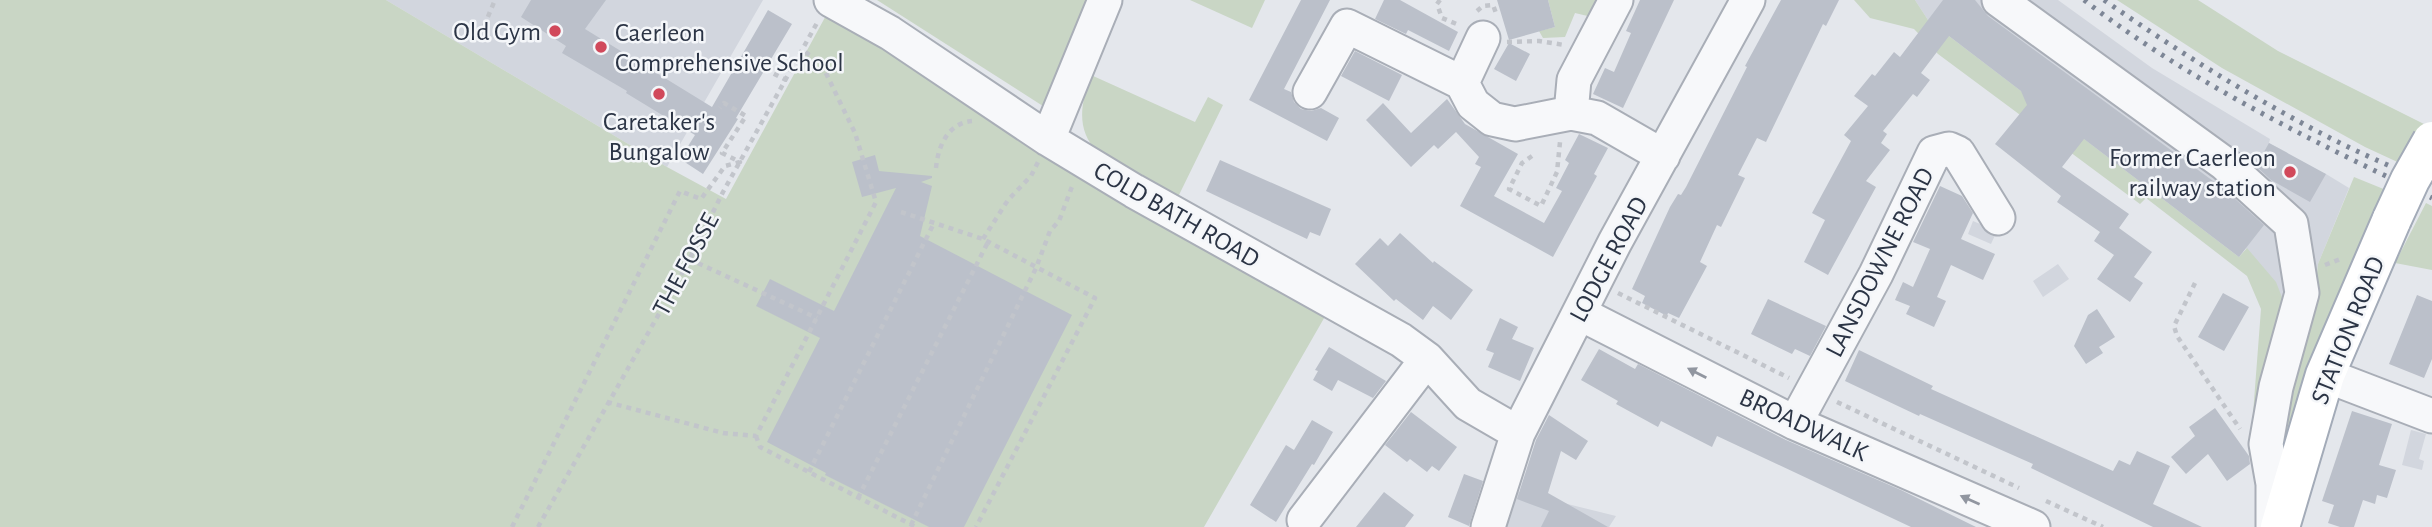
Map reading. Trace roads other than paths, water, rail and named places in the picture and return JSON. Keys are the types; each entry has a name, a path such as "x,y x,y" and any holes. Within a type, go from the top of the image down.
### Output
{"main road":[{"name":"STATION ROAD","path":"2280,527 2325,375 2392,219 2432,141"}],"street":[{"path":"1048,139 1105,0"},
{"path":"1566,122 1574,80 1615,0"},
{"name":"LODGE ROAD","path":"1489,527 1518,433 1595,282 1748,0"},
{"path":"1999,0 2225,164 2291,224 2302,293 2276,387 2267,433 2266,444 2273,484 2273,527"},
{"name":"COLD BATH ROAD","path":"825,10 890,33 1082,160 1401,340 1427,359 1468,404 1518,433"},
{"path":"1462,83 1484,21"},
{"path":"1310,92 1347,26 1462,83 1473,104 1492,119 1515,124 1597,118 1663,156"},
{"name":"LANSDOWNE ROAD","path":"1795,423 1876,274 1934,153 1949,149 1958,153 1998,219"},
{"name":"BROADWALK","path":"1579,313 1795,423 2036,512"},
{"path":"1304,520 1427,359"},
{"path":"2325,375 2432,416"}],"railway":[{"path":"2084,0 2124,30 2209,84 2297,132 2432,198"},
{"path":"2104,0 2188,56 2275,108 2346,146 2432,184"}],"place":[{"name":"Old Gym","path":"555,31"},
{"name":"Caerleon Comprehensive School","path":"601,47"},
{"name":"Caretaker's Bungalow","path":"659,94"},
{"name":"Former Caerleon railway station","path":"2290,172"}]}
